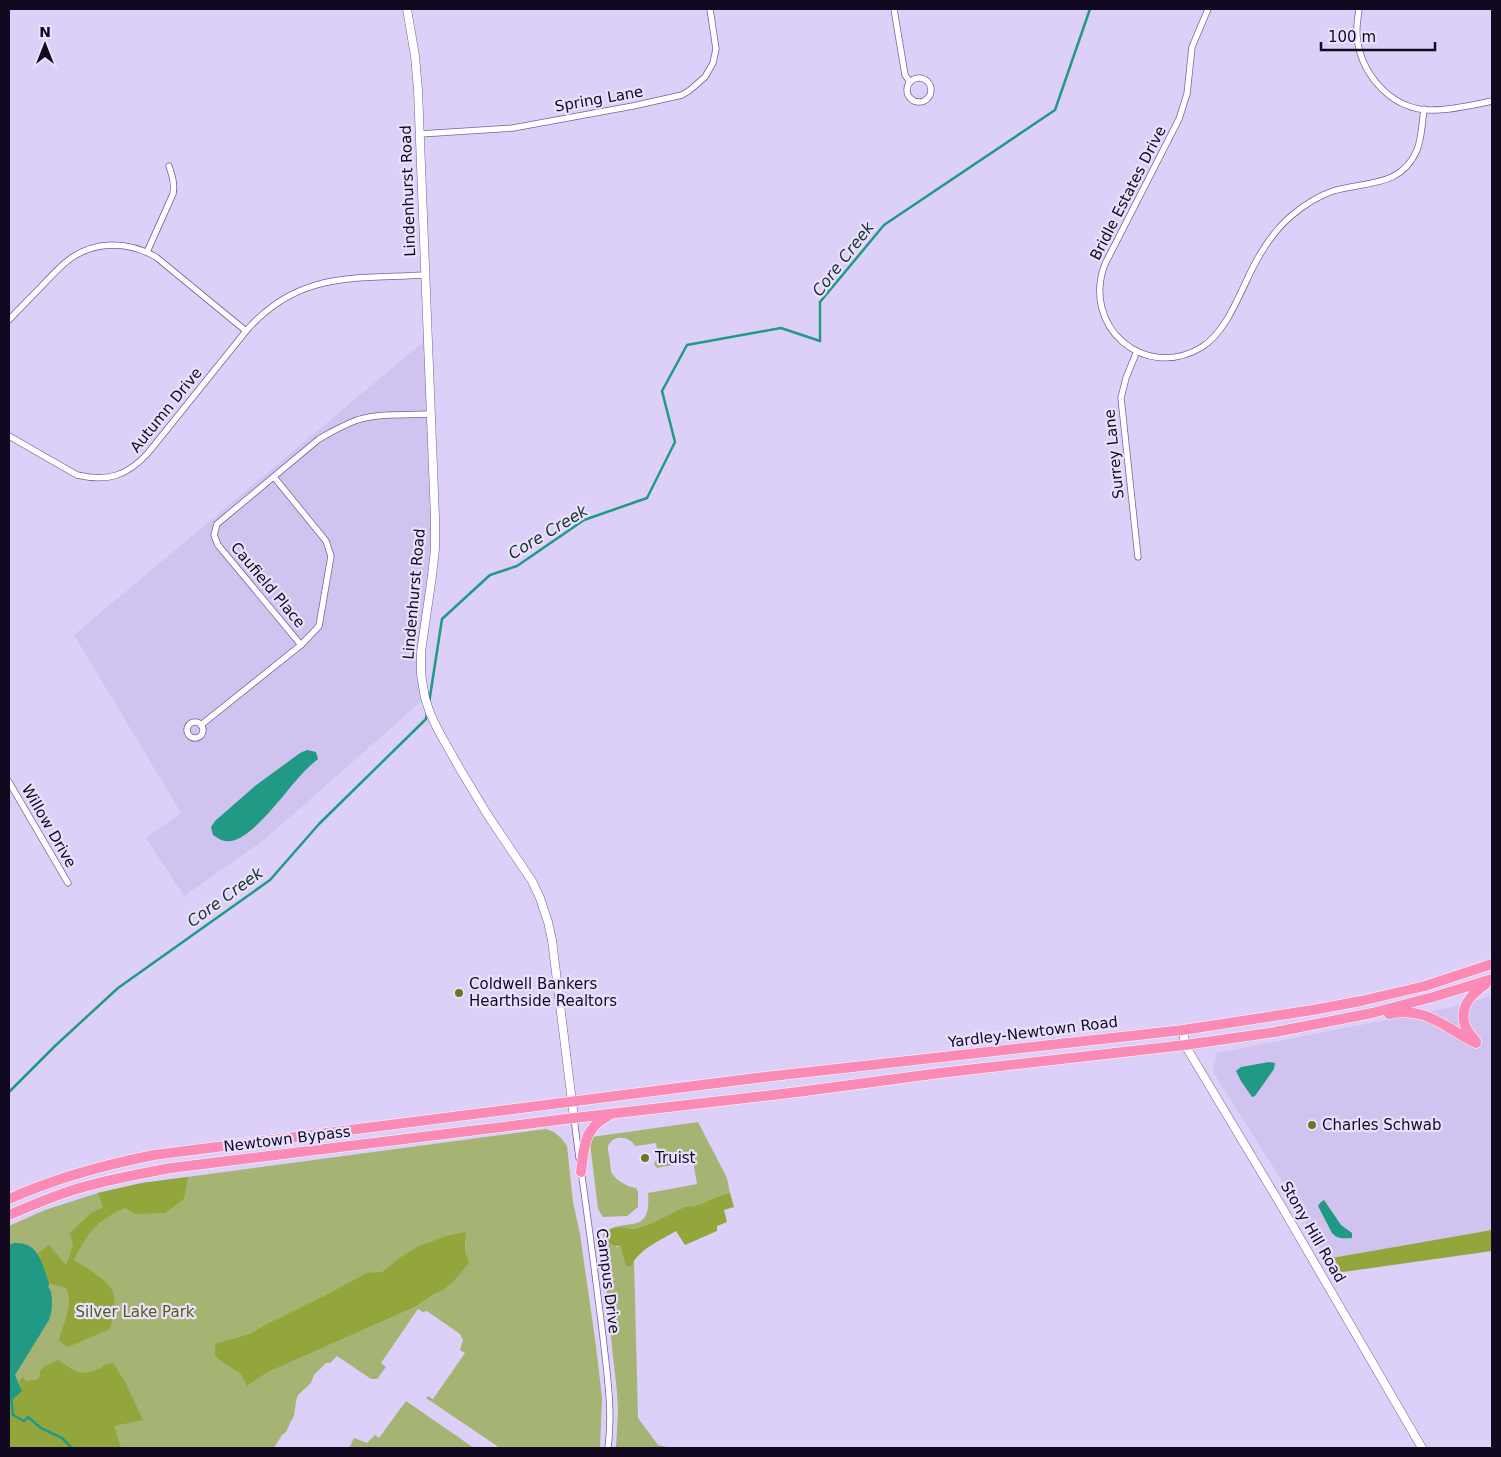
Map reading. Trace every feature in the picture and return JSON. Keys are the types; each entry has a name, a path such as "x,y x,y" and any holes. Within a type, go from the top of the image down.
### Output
{"highway":[{"name":"Yardley-Newtown Road","path":"572,1102 765,1077 1183,1030 1361,1000 1426,986 1492,964"},
{"name":"Yardley-Newtown Road","path":"574,1118 1185,1045 1372,1013 1492,979"},
{"path":"1310,1025 1337,1025 1397,1012 1416,1012 1429,1017 1476,1043 1466,1028 1463,1013 1468,998 1492,979"},
{"name":"Newtown Bypass","path":"9,1199 42,1184 104,1165 145,1157 381,1125 572,1102"},
{"path":"581,1172 585,1144 589,1132 594,1125 613,1114"},
{"name":"Newtown Bypass","path":"9,1215 74,1190 128,1176 171,1168 574,1118"}],"street":[{"name":"Lindenhurst Road","path":"407,9 416,64 420,134 435,518 434,549 421,652 421,674 430,714 487,814 532,881 540,898 552,940 574,1118"},
{"name":"Spring Lane","path":"420,134 513,128 682,95 705,77 714,63 716,48 710,9"},
{"path":"894,9 905,75 910,82"},
{"name":"Bridle Estates Drive","path":"1208,9 1192,46 1187,94 1179,119 1101,274 1099,293 1105,318 1118,339 1137,351 1157,356 1177,356 1187,354 1207,343 1223,325 1257,258 1270,239 1291,216 1326,194 1353,186 1390,179 1408,165 1418,148 1424,109"},
{"path":"1359,9 1356,27 1359,50 1371,77 1386,93 1404,104 1424,109 1492,101"},
{"path":"921,78 928,82 931,89 929,97 926,100 914,102 908,97 906,89 910,82 913,79 921,78"},
{"path":"147,252 173,194 174,188 169,166"},
{"path":"9,320 58,268 70,258 92,247 120,245 147,252 156,257 246,331"},
{"name":"Autumn Drive","path":"9,436 77,474 89,478 101,478 121,474 129,470 148,453 246,331 276,302 307,287 331,281 425,275"},
{"name":"Surrey Lane","path":"1137,351 1126,378 1121,398 1138,557"},
{"name":"Caufield Place","path":"301,645 218,544 214,536 217,524 319,440 335,430 357,420 377,416 430,414"},
{"name":"Caufield Place","path":"201,725 301,645 319,626 331,556 326,541 274,477"},
{"name":"Willow Drive","path":"9,782 68,883"},
{"name":"Stony Hill Road","path":"1183,1030 1185,1045 1284,1209 1422,1448"},
{"name":"Campus Drive","path":"574,1118 607,1370 610,1428 608,1448"}],"shaded area":[{"path":"428,338 435,518 423,635 425,698 264,840 184,896 146,838 181,813 74,635"},
{"path":"307,750 316,752 318,759 303,773 259,823 240,838 231,841 223,841 213,835 211,827 215,821 255,786 300,753"},
{"path":"1492,996 1492,1231 1326,1259 1279,1176 1213,1072 1217,1053 1448,1008"},
{"path":"1269,1062 1275,1063 1274,1069 1255,1096 1252,1097 1236,1071 1241,1067"},
{"path":"188,1177 184,1199 165,1213 135,1214 125,1208 94,1228 74,1260 100,1278 112,1290 114,1304 110,1329 68,1347 59,1341 67,1314 68,1295 66,1288 49,1283 38,1253 49,1245 66,1265 73,1246 70,1233 91,1213 103,1207 98,1193 142,1183"},
{"path":"730,1193 734,1207 724,1210 727,1222 717,1226 717,1231 685,1245 676,1231 645,1250 631,1266 626,1266 621,1247 610,1244 606,1238 611,1229 622,1227 633,1229 654,1222 684,1207 698,1205"},
{"path":"1324,1200 1341,1225 1352,1233 1352,1238 1339,1238 1332,1233 1318,1206"},
{"path":"1492,1230 1492,1251 1336,1273 1326,1259"},
{"path":"466,1232 465,1253 469,1263 453,1282 415,1307 266,1373 247,1386 241,1374 218,1359 215,1354 215,1344 250,1334 367,1273 382,1272 419,1246 450,1235"},
{"path":"22,1243 29,1246 38,1255 49,1283 48,1288 51,1292 52,1303 49,1320 15,1375 22,1391 12,1400 9,1397 9,1245"},
{"path":"58,1360 72,1369 87,1373 113,1363 125,1382 143,1420 114,1426 121,1448 9,1448 9,1397 12,1399 19,1393 19,1381 23,1377 26,1381 36,1380 40,1376 40,1371 45,1366"}],"green space":[{"path":"698,1122 727,1178 730,1193 698,1205 684,1207 654,1222 632,1229 622,1227 616,1247 621,1247 634,1259 638,1418 658,1445 671,1448 616,1448 617,1392 607,1302 603,1234 619,1226 641,1221 648,1207 648,1193 697,1184 693,1161 657,1168 654,1164 658,1156 656,1143 635,1146 630,1140 623,1138 615,1139 608,1146 611,1171 622,1182 636,1188 638,1192 638,1207 627,1216 603,1217 598,1209 590,1143 592,1137"},
{"name":"Silver Lake Park","path":"546,1129 554,1132 567,1146 573,1202 580,1234 602,1398 600,1448 500,1448 426,1398 428,1396 433,1399 465,1353 460,1350 463,1340 460,1334 427,1311 423,1312 418,1309 381,1363 386,1367 377,1379 371,1379 337,1356 330,1363 326,1363 314,1375 311,1383 298,1395 294,1416 286,1432 274,1448 59,1448 9,1437 9,1226 45,1210 98,1193 142,1183","holes":["466,1232 465,1249 460,1271 454,1279 439,1292 415,1307 268,1372"]},
{"path":"406,1401 474,1448 349,1448 354,1438 367,1443 375,1435 379,1438"}],"waterway":[{"name":"Core Creek","path":"429,703 442,619 490,575 517,566 584,520 647,498 675,442 662,391 687,345 781,328 820,341 820,302 884,225 1055,110 1090,9"},
{"name":"Core Creek","path":"9,1092 55,1046 118,988 270,880 319,824 426,719 427,713"},
{"name":"Core Creek","path":"11,1397 13,1415 24,1421 28,1417 41,1428 62,1438 72,1448"}],"place":[{"name":"Coldwell Bankers Hearthside Realtors","path":"459,993"},
{"name":"Charles Schwab","path":"1312,1125"},
{"name":"Truist","path":"645,1158"}]}
